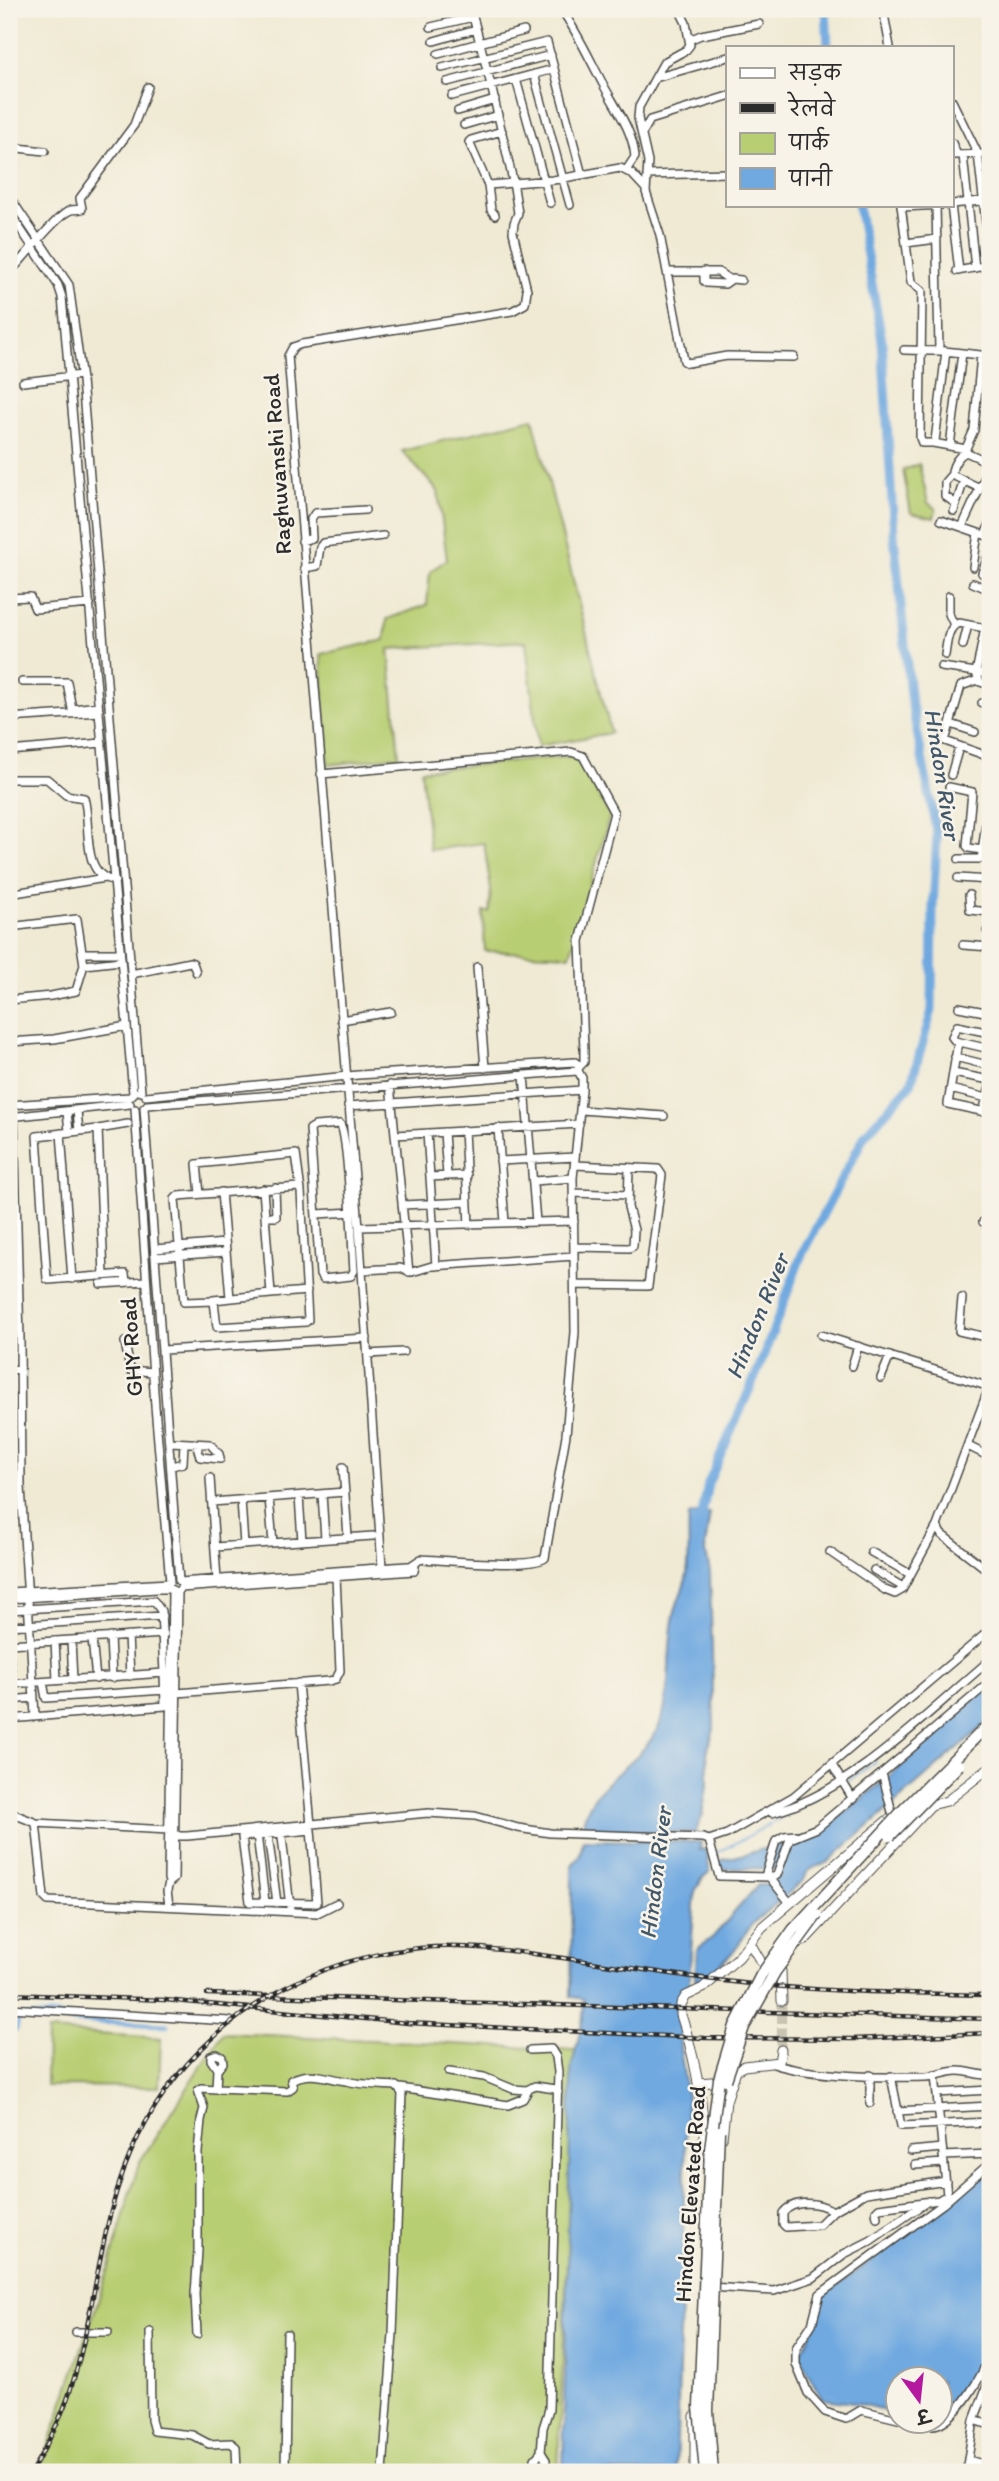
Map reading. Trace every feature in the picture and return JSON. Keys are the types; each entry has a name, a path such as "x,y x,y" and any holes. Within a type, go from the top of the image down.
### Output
{"highway":[{"name":"Hindon Elevated Road","path":"706,2472 699,2407 710,2149 719,2079 735,2026 761,1975 793,1930 905,1808 990,1723"},
{"name":"Hindon Elevated Road","path":"713,2472 708,2411 718,2143 726,2080 744,2027 775,1972 810,1922 911,1812 990,1733"}],"main road":[{"path":"695,2472 704,2122 681,2004 687,1996 703,1988 739,1956 762,1927 789,1901 855,1849 910,1798 931,1805 947,1801 990,1767"},
{"path":"782,2001 782,1972 811,1932 931,1805"},
{"path":"855,1849 874,1868"},
{"path":"750,1943 761,1962 782,1972"},
{"path":"706,2472 720,2165 726,2101 736,2070 744,2066 779,2062 781,2050"},
{"path":"698,2083 732,2080"}],"street":[{"path":"427,11 438,9"},
{"path":"561,9 583,44 628,132 635,154 627,169"},
{"path":"679,9 689,40 688,49 667,59 638,111 648,162 646,188 660,235 685,362 727,356 794,357"},
{"path":"883,9 890,46"},
{"path":"431,27 472,13"},
{"name":"Raghuvanshi Road","path":"354,1212 346,1077 289,352 293,347 302,344 523,307 527,296 513,232 519,211 495,100 472,13"},
{"path":"684,20 701,35"},
{"path":"689,40 701,35 759,24"},
{"path":"434,41 476,29"},
{"path":"438,54 524,31"},
{"path":"442,68 544,41 548,43 582,175"},
{"path":"447,82 551,55"},
{"path":"655,78 726,58"},
{"path":"452,96 554,69"},
{"path":"534,74 570,205"},
{"path":"516,79 550,203"},
{"path":"9,273 32,239 71,210 82,209 80,198 134,125 148,87"},
{"path":"642,134 650,120 726,97"},
{"path":"457,111 495,100"},
{"path":"954,105 978,153 987,201 990,258"},
{"path":"464,125 498,115"},
{"path":"495,215 488,185 469,141 502,131"},
{"path":"9,147 46,151"},
{"path":"975,268 968,203 957,155 990,154"},
{"path":"488,185 627,169 646,188"},
{"path":"647,175 726,173"},
{"path":"9,196 62,293 102,743 110,880 138,1100"},
{"path":"954,204 987,201"},
{"path":"901,206 911,282 922,289 920,440 922,443 950,446 965,451 990,464 962,527"},
{"path":"933,443 936,440 942,351 936,206"},
{"path":"951,206 957,271 990,265"},
{"path":"9,212 71,291 81,375 131,974 138,1100"},
{"path":"906,243 937,239"},
{"path":"704,271 706,283 725,284 730,280 741,280"},
{"path":"667,272 720,272 730,280"},
{"path":"922,304 938,303"},
{"path":"904,350 990,356"},
{"path":"950,446 962,353"},
{"path":"964,480 955,508 945,496 946,482 965,451 974,429 981,355"},
{"path":"23,382 81,375"},
{"path":"952,474 980,488"},
{"path":"302,541 312,538 311,519 315,513 365,510"},
{"path":"941,520 984,535"},
{"path":"973,567 990,524"},
{"path":"304,568 317,565 323,543 383,536"},
{"path":"982,573 990,551"},
{"path":"973,583 990,590"},
{"path":"949,596 949,614 954,625"},
{"path":"9,598 30,597 35,610 90,604"},
{"path":"945,655 950,629 954,625 987,628 977,676"},
{"path":"963,645 968,625"},
{"path":"941,667 977,676 990,685"},
{"path":"990,674 977,676 961,686 946,741 990,757"},
{"path":"22,682 67,682 73,711"},
{"path":"10,693 11,718 99,709"},
{"path":"982,703 990,706"},
{"path":"951,724 975,732"},
{"path":"9,751 102,743"},
{"path":"951,775 958,747"},
{"path":"175,1586 217,1580 412,1565 421,1559 505,1563 539,1562 545,1558 566,1435 575,1332 573,1178 581,1110 580,1069 584,1060 580,941 614,816 611,804 583,756 571,752 321,774"},
{"path":"981,859 990,803 990,772"},
{"path":"9,779 47,779 66,795 84,798 92,856 97,871 110,880"},
{"path":"949,787 969,790 972,793 967,847 982,850"},
{"path":"959,859 990,859"},
{"path":"958,878 990,880"},
{"path":"9,894 123,880"},
{"path":"969,895 970,910 990,912"},
{"path":"9,927 77,919 83,953 79,988 76,991 9,1000"},
{"path":"963,945 990,947"},
{"path":"83,953 121,957"},
{"path":"83,965 121,957"},
{"path":"131,974 190,962 193,962 196,971"},
{"path":"477,967 485,1068"},
{"path":"959,1007 990,1013"},
{"path":"341,1020 391,1012"},
{"path":"9,1042 54,1039 127,1026"},
{"path":"953,1073 986,1079 990,1052 958,1042 952,1037 957,1026 990,1033"},
{"path":"958,1042 947,1102 949,1105 987,1112 990,1087"},
{"path":"955,1057 987,1065"},
{"path":"35,1716 21,1486 20,1369 13,1268 11,1117 346,1077 575,1062 580,1069"},
{"path":"9,1105 346,1089 580,1069"},
{"path":"524,1075 536,1222"},
{"path":"390,1085 409,1272"},
{"path":"950,1089 987,1098"},
{"path":"348,1106 582,1090"},
{"name":"GHY Road","path":"138,1100 155,1253 172,1466 175,1586"},
{"name":"GHY Road","path":"138,1100 152,1372 175,1586"},
{"path":"581,1110 664,1116"},
{"path":"77,1111 79,1130"},
{"path":"67,1112 69,1131"},
{"path":"127,1282 125,1274 72,1279 46,1278 36,1138 128,1124"},
{"path":"338,1124 343,1126 354,1212 354,1273 351,1276 323,1279 320,1275 316,1214 310,1129 338,1124"},
{"path":"395,1135 579,1124"},
{"path":"498,1128 505,1223"},
{"path":"98,1129 104,1275"},
{"path":"464,1130 469,1225"},
{"path":"444,1132 447,1176"},
{"path":"61,1133 72,1279"},
{"path":"427,1133 436,1266"},
{"path":"200,1194 197,1164 296,1154 308,1320 217,1327 213,1300"},
{"path":"500,1161 575,1161 658,1169 662,1172 649,1285 575,1285"},
{"path":"574,1247 632,1247 634,1232 629,1212 629,1168"},
{"path":"430,1177 467,1175"},
{"path":"534,1181 573,1178"},
{"path":"299,1187 176,1198 179,1252 184,1302 307,1291"},
{"path":"265,1217 276,1217 275,1188"},
{"path":"263,1189 271,1294"},
{"path":"221,1192 230,1298"},
{"path":"573,1193 628,1195"},
{"path":"402,1206 468,1202"},
{"path":"316,1214 354,1212"},
{"path":"354,1212 359,1227 363,1270 383,1567"},
{"path":"359,1227 574,1221"},
{"path":"155,1253 225,1247"},
{"path":"363,1270 400,1268 409,1272 436,1266 575,1256"},
{"path":"101,1284 146,1281"},
{"path":"962,1297 959,1331 990,1338"},
{"path":"821,1335 990,1386 937,1526 899,1592 890,1593 830,1552"},
{"path":"163,1350 367,1338"},
{"path":"125,1342 130,1370 152,1372"},
{"path":"852,1366 858,1346"},
{"path":"368,1354 403,1352"},
{"path":"881,1378 890,1356"},
{"path":"9,1370 20,1369"},
{"path":"170,1442 196,1443"},
{"path":"172,1466 183,1463 184,1443"},
{"path":"968,1446 990,1457"},
{"path":"343,1467 348,1538"},
{"path":"210,1478 217,1580"},
{"path":"212,1502 345,1492"},
{"path":"322,1494 325,1539"},
{"path":"299,1496 302,1541"},
{"path":"269,1498 273,1543"},
{"path":"241,1500 244,1545"},
{"path":"937,1526 941,1534 990,1572"},
{"path":"215,1548 373,1536"},
{"path":"870,1552 911,1574"},
{"path":"9,1592 28,1594 414,1571 416,1567 412,1565"},
{"path":"874,1570 903,1587"},
{"path":"177,1693 330,1681 340,1675 336,1576"},
{"path":"171,1831 177,1693 175,1586"},
{"path":"169,1905 167,1891 169,1882 174,1879 171,1831 175,1586"},
{"path":"9,1599 28,1594"},
{"path":"9,1610 154,1601 162,1611 165,1690 165,1706 9,1719"},
{"path":"9,1626 162,1616"},
{"path":"9,1812 36,1823 171,1831 179,1836 257,1833 386,1816 446,1813 475,1816 518,1828 580,1834 695,1838 710,1843 794,1796 990,1630"},
{"path":"9,1644 164,1634"},
{"path":"128,1636 130,1676"},
{"path":"110,1637 112,1678"},
{"path":"92,1639 96,1679"},
{"path":"71,1640 73,1680"},
{"path":"55,1641 57,1680"},
{"path":"9,1651 10,1684 164,1673"},
{"path":"764,1814 796,1806 871,1761 990,1660"},
{"path":"43,1682 46,1698 165,1690"},
{"path":"710,1843 716,1874 724,1877 777,1875 788,1842 817,1828 852,1796 883,1776 990,1682"},
{"path":"298,1683 311,1825"},
{"path":"9,1700 34,1698"},
{"path":"831,1765 852,1796"},
{"path":"883,1776 892,1813"},
{"path":"36,1823 44,1897 47,1901 265,1905 320,1912 337,1903"},
{"path":"281,1830 290,1907"},
{"path":"281,1830 311,1830 317,1903 290,1907 277,1903 265,1905 250,1902 242,1837 257,1833 268,1835 281,1830"},
{"path":"257,1833 265,1905"},
{"path":"268,1835 277,1903"},
{"path":"767,1875 775,1842 784,1836 799,1835"},
{"path":"767,1875 789,1901"},
{"path":"9,2008 230,2021"},
{"path":"530,2050 548,2049 555,2053 558,2092 549,2409 543,2428 541,2452 535,2459 534,2472"},
{"path":"774,2064 798,2069 870,2075 935,2075 947,2071 962,2071 990,2076"},
{"path":"216,2088 217,2069"},
{"path":"449,2072 484,2077 513,2089 529,2089 535,2086 555,2088 558,2092"},
{"path":"197,2333 195,2294 198,2152 204,2108 198,2090 216,2088 287,2091 293,2087 291,2080 310,2075 508,2105 523,2099 529,2089"},
{"path":"870,2075 870,2103"},
{"path":"877,2217 876,2211 879,2208 945,2197 947,2192 935,2075"},
{"path":"891,2076 901,2126 990,2122"},
{"path":"383,2472 393,2334 403,2113 400,2088"},
{"path":"937,2093 990,2090"},
{"path":"897,2111 990,2106"},
{"path":"911,2151 943,2155 990,2154"},
{"path":"915,2165 943,2155"},
{"path":"884,2416 861,2410 844,2419 825,2412 807,2390 795,2360 796,2348 812,2324 822,2292 943,2204 990,2163"},
{"path":"833,2211 819,2204 804,2204 785,2210 783,2224 786,2227 819,2225 833,2211 876,2190 946,2181"},
{"path":"700,2287 774,2291 813,2278 844,2254 870,2241 928,2201"},
{"path":"76,2332 108,2332"},
{"path":"150,2332 150,2401 154,2431 192,2435 209,2444 231,2443 236,2447 237,2472"},
{"path":"285,2472 287,2334"},
{"path":"954,2411 968,2394 990,2353"},
{"path":"966,2472 974,2420 990,2378"},
{"path":"974,2420 990,2425"},
{"path":"541,2452 546,2460 545,2472"},
{"path":"968,2460 989,2468"}],"green space":[{"path":"533,418 611,733 538,746 526,641 389,649 399,756 328,765 321,654 385,640 387,619 427,605 430,572 447,559 438,491 402,451"},
{"path":"919,464 928,503 936,508 934,518 911,513 903,470"},
{"path":"575,756 610,815 570,955 485,951 483,912 489,912 491,890 484,843 430,850 421,770"},
{"path":"47,2031 161,2038 159,2087 46,2086"},
{"path":"223,2033 576,2050 558,2472 33,2472 45,2457 107,2274 139,2163"}],"water":[{"path":"710,1513 705,1547 710,1572 714,1729 707,1752 708,1780 702,1816 695,1833 582,1831 593,1799 650,1741 659,1726 668,1687 674,1615 686,1579 689,1515"},
{"path":"990,1684 990,1720 828,1862 810,1870 804,1880 752,1924 735,1950 702,1982 695,1979 697,1949 713,1937 758,1885 767,1885 781,1875 778,1868 717,1869 715,1862 823,1831 924,1747"},
{"path":"583,1840 701,1842 700,1850 706,1849 710,1872 695,1891 689,1982 694,1985 681,1997 677,2018 681,2026 680,2047 687,2098 676,2472 563,2472 571,2070 583,2018 584,1999 571,1997 572,1865 580,1856"},
{"path":"990,2167 990,2335 981,2362 954,2406 954,2366 884,2366 884,2410 822,2399 799,2357 815,2325 823,2296 946,2206"}],"waterway":[{"name":"Hindon River","path":"826,9 828,46"},
{"name":"Hindon River","path":"700,1525 708,1484 759,1368 802,1254 865,1135 911,1084 932,1010 937,835 910,695 894,535 882,340 858,206"},
{"path":"849,1780 876,1761"},
{"path":"714,1853 817,1798"},
{"path":"9,2033 16,2029 19,2017 58,2016 74,2021 167,2025"}],"tunnel":[{"path":"781,2050 782,2001"}],"railway":[{"path":"31,2472 53,2433 70,2391 87,2327 114,2199 138,2137 170,2085 196,2055 225,2027 282,1989 326,1970 372,1956 420,1948 452,1947 484,1948 797,1988 990,1995"},
{"path":"9,1994 165,2000 408,2023 705,2038 854,2039 990,2033"},
{"path":"207,1994 990,2019"}]}
